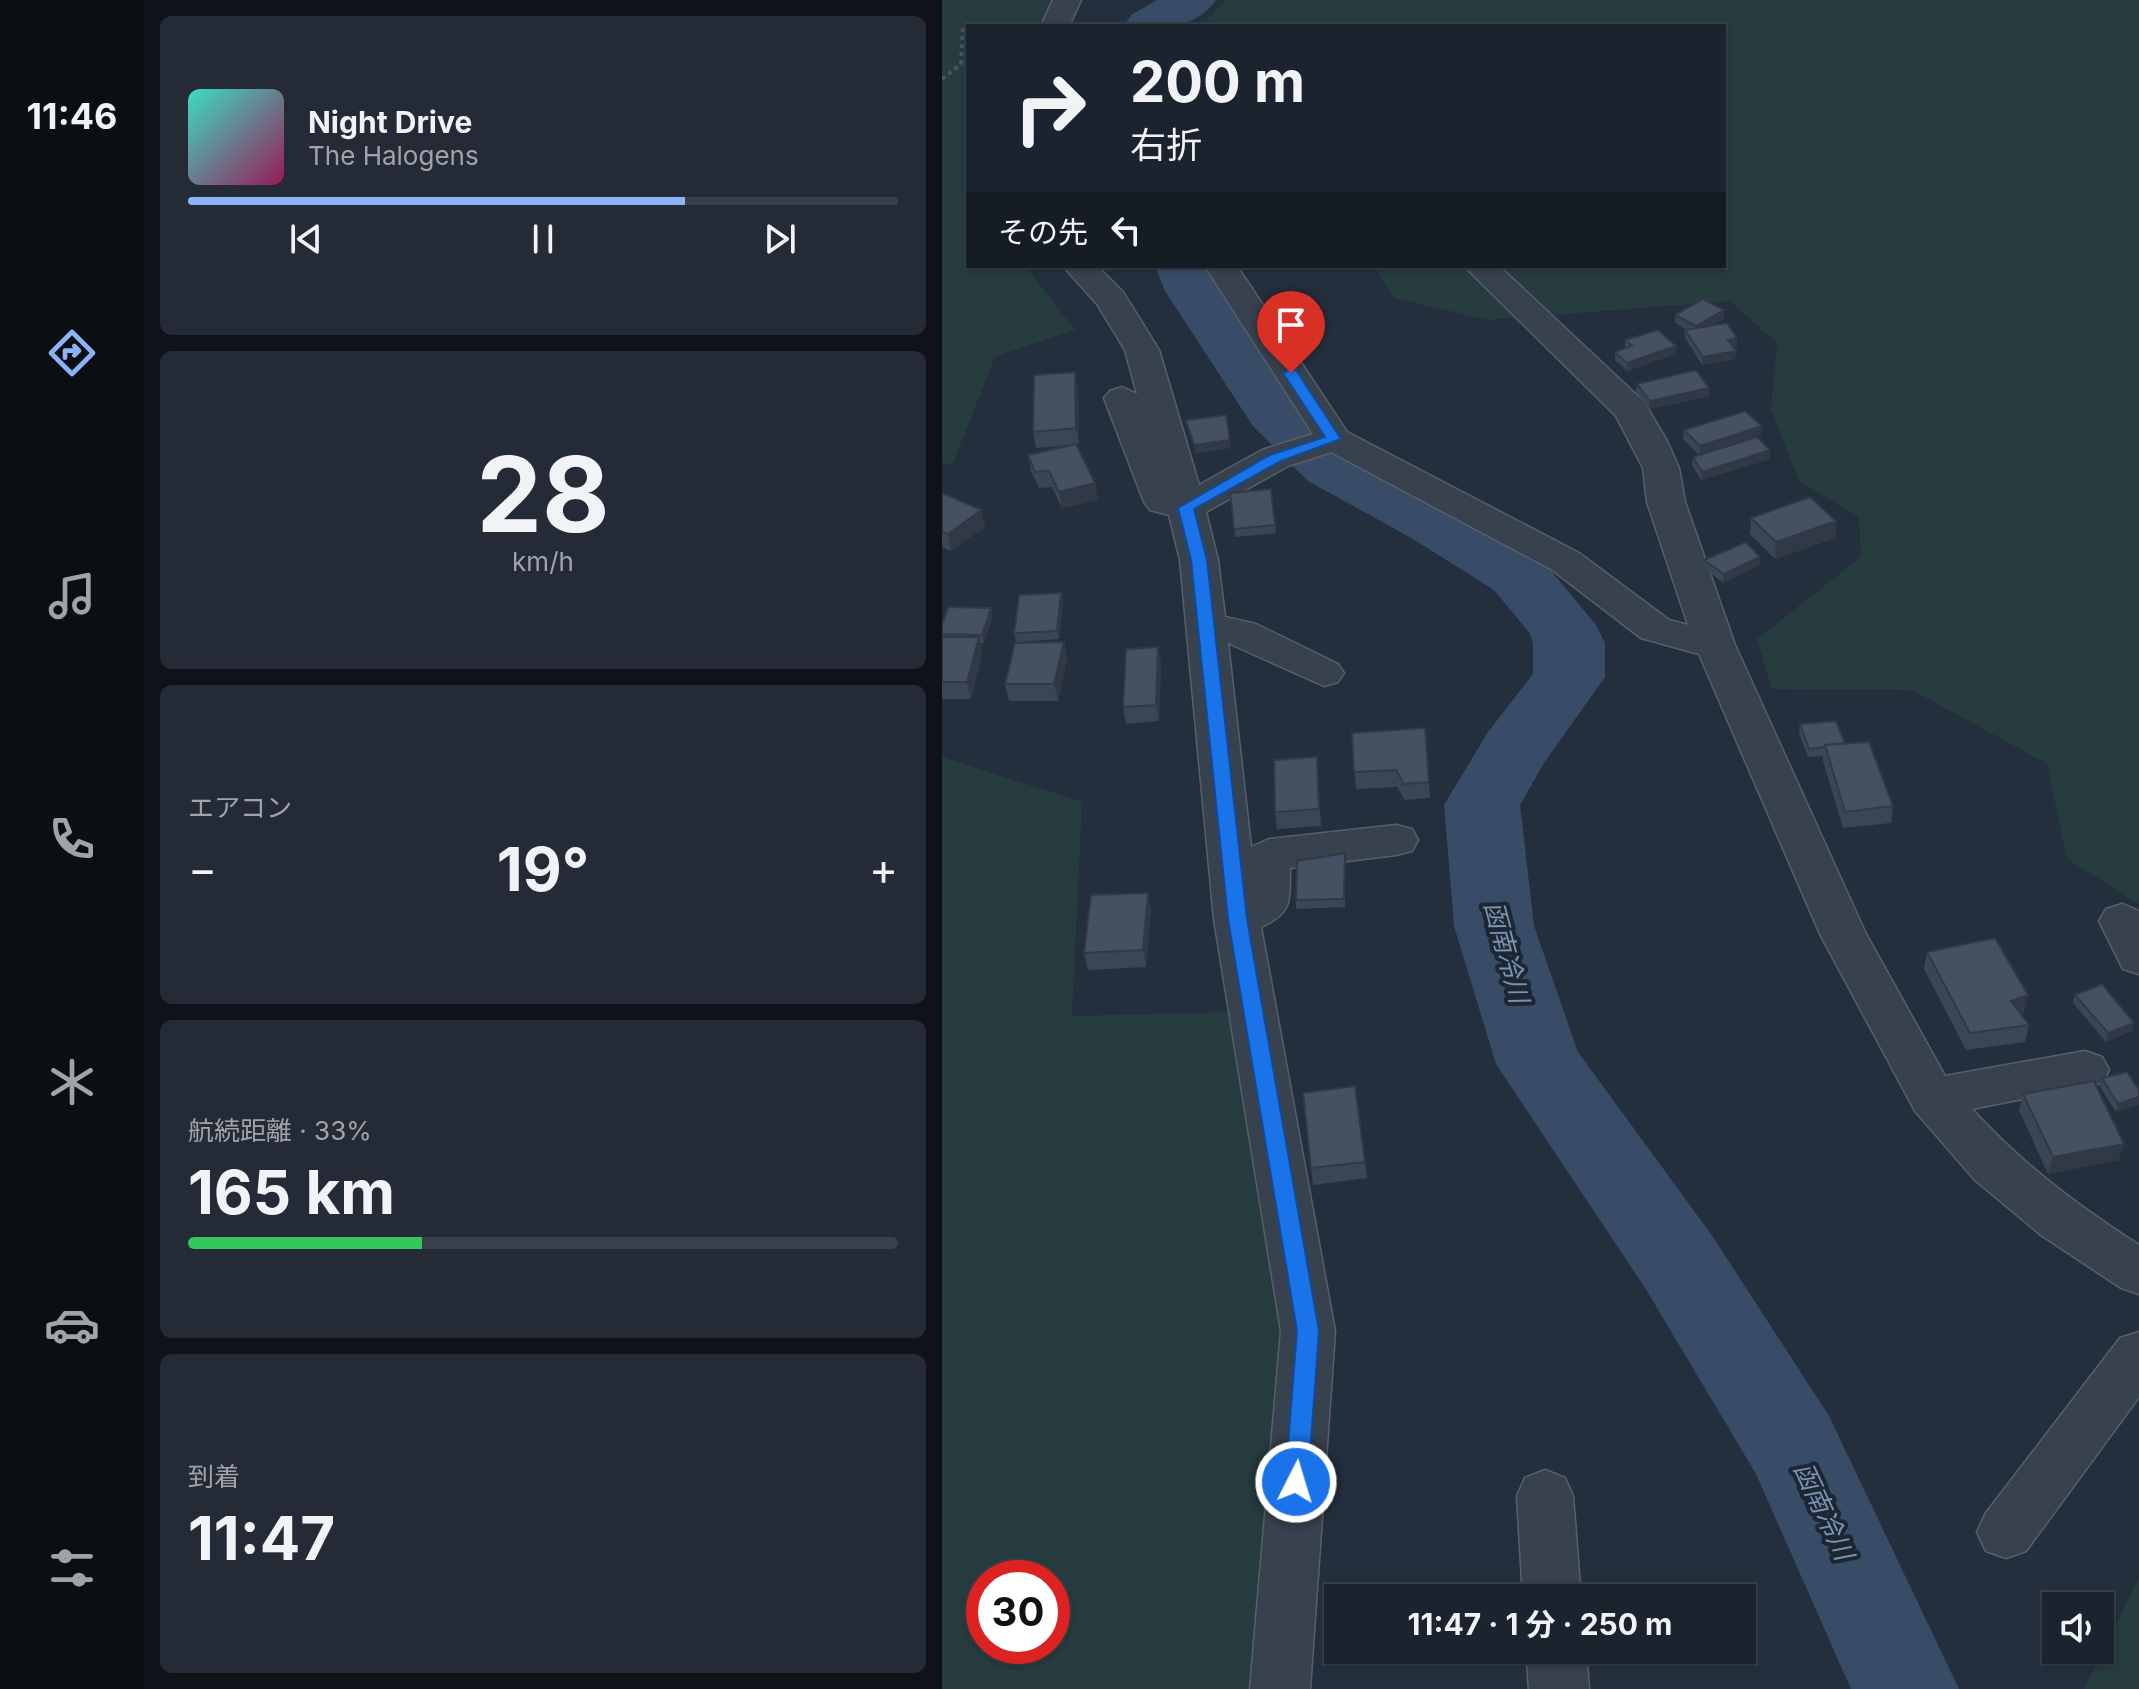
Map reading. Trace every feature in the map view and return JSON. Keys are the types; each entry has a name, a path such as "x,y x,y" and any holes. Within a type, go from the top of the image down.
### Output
{"street":[{"path":"1056,24 1067,0"},
{"path":"1081,268 1111,299 1142,350 1150,383 1163,415 1199,560 1237,919 1308,1331 1280,1689"},
{"path":"1222,268 1334,439 1565,561 1655,629 1715,645"},
{"path":"1482,268 1631,410 1661,468 1666,502 1715,645 1843,934 1932,1097 1993,1166 2059,1220 2139,1272"},
{"path":"1122,398 1163,502 1186,508 1275,458 1334,439"},
{"path":"1206,627 1242,633 1324,673"},
{"path":"1237,919 1266,906 1269,855 1396,840"},
{"path":"1932,1097 2085,1070"},
{"path":"2006,1532 2139,1355"},
{"path":"1545,1496 1551,1584"},
{"path":"1557,1664 1559,1689"}],"path":[{"path":"942,79 961,64 963,27"}],"green space":[{"path":"942,0 1061,0 1058,24 966,24 966,268 1027,268 1075,330 995,357 952,465 942,463"},
{"path":"1226,0 2139,0 2139,904 2067,859 2047,764 1912,690 1772,689 1757,639 1861,557 1859,517 1799,481 1771,409 1777,343 1730,301 1488,320 1394,298 1375,268 1726,268 1726,24 1203,24"},
{"path":"942,757 1082,802 1072,1016 1234,1012 1284,1309 1274,1689 942,1689"},
{"path":"2139,1578 2139,1689 2084,1689 2096,1664 2114,1664 2114,1628"}],"building":[{"path":"1703,299 1724,310 1696,326 1675,315"},
{"path":"1727,323 1737,338 1728,340 1736,351 1703,357 1685,330"},
{"path":"1658,330 1676,346 1627,363 1615,352 1632,346 1625,340"},
{"path":"1696,370 1709,388 1650,401 1637,384"},
{"path":"1075,372 1076,428 1033,432 1034,375"},
{"path":"1745,411 1762,426 1700,446 1684,430"},
{"path":"1226,415 1230,440 1194,445 1186,420"},
{"path":"1757,437 1770,450 1702,472 1693,457"},
{"path":"1076,444 1095,483 1059,492 1049,471 1035,472 1028,455"},
{"path":"1271,489 1275,525 1234,529 1230,493"},
{"path":"942,493 981,510 948,534 942,532"},
{"path":"1810,497 1836,521 1776,542 1751,518"},
{"path":"1746,542 1760,557 1724,574 1704,560"},
{"path":"1061,593 1057,631 1014,633 1019,595"},
{"path":"948,607 991,608 982,635 942,634"},
{"path":"942,637 979,637 967,682 942,682"},
{"path":"1064,642 1054,684 1005,684 1015,643"},
{"path":"1158,647 1156,705 1123,707 1126,649"},
{"path":"1836,721 1845,743 1809,749 1800,724"},
{"path":"1425,728 1429,782 1404,784 1396,770 1354,772 1352,733"},
{"path":"1869,742 1893,806 1845,812 1825,745"},
{"path":"1317,757 1319,809 1275,812 1274,760"},
{"path":"1345,853 1344,899 1296,900 1297,861"},
{"path":"1148,893 1143,950 1084,953 1091,895"},
{"path":"1995,938 2028,995 2011,1001 2029,1025 1970,1033 1927,952"},
{"path":"2102,984 2134,1023 2108,1033 2075,995"},
{"path":"2127,1072 2139,1090 2139,1097 2118,1104 2102,1078"},
{"path":"2094,1081 2124,1144 2053,1157 2023,1094"},
{"path":"1355,1086 1365,1162 1311,1168 1303,1093"}],"waterway":[{"name":"函南冷川","path":"1152,24 1192,0"},
{"name":"函南冷川","path":"1185,268 1194,291 1275,413 1331,467 1437,525 1518,575 1561,625 1569,643 1569,677 1514,750 1482,805 1494,926 1539,1064 1680,1264 1794,1447 1905,1689"}],"route":[{"path":"1291,373 1334,439 1275,458 1186,508 1199,560 1237,919 1308,1331 1296,1482"}]}
